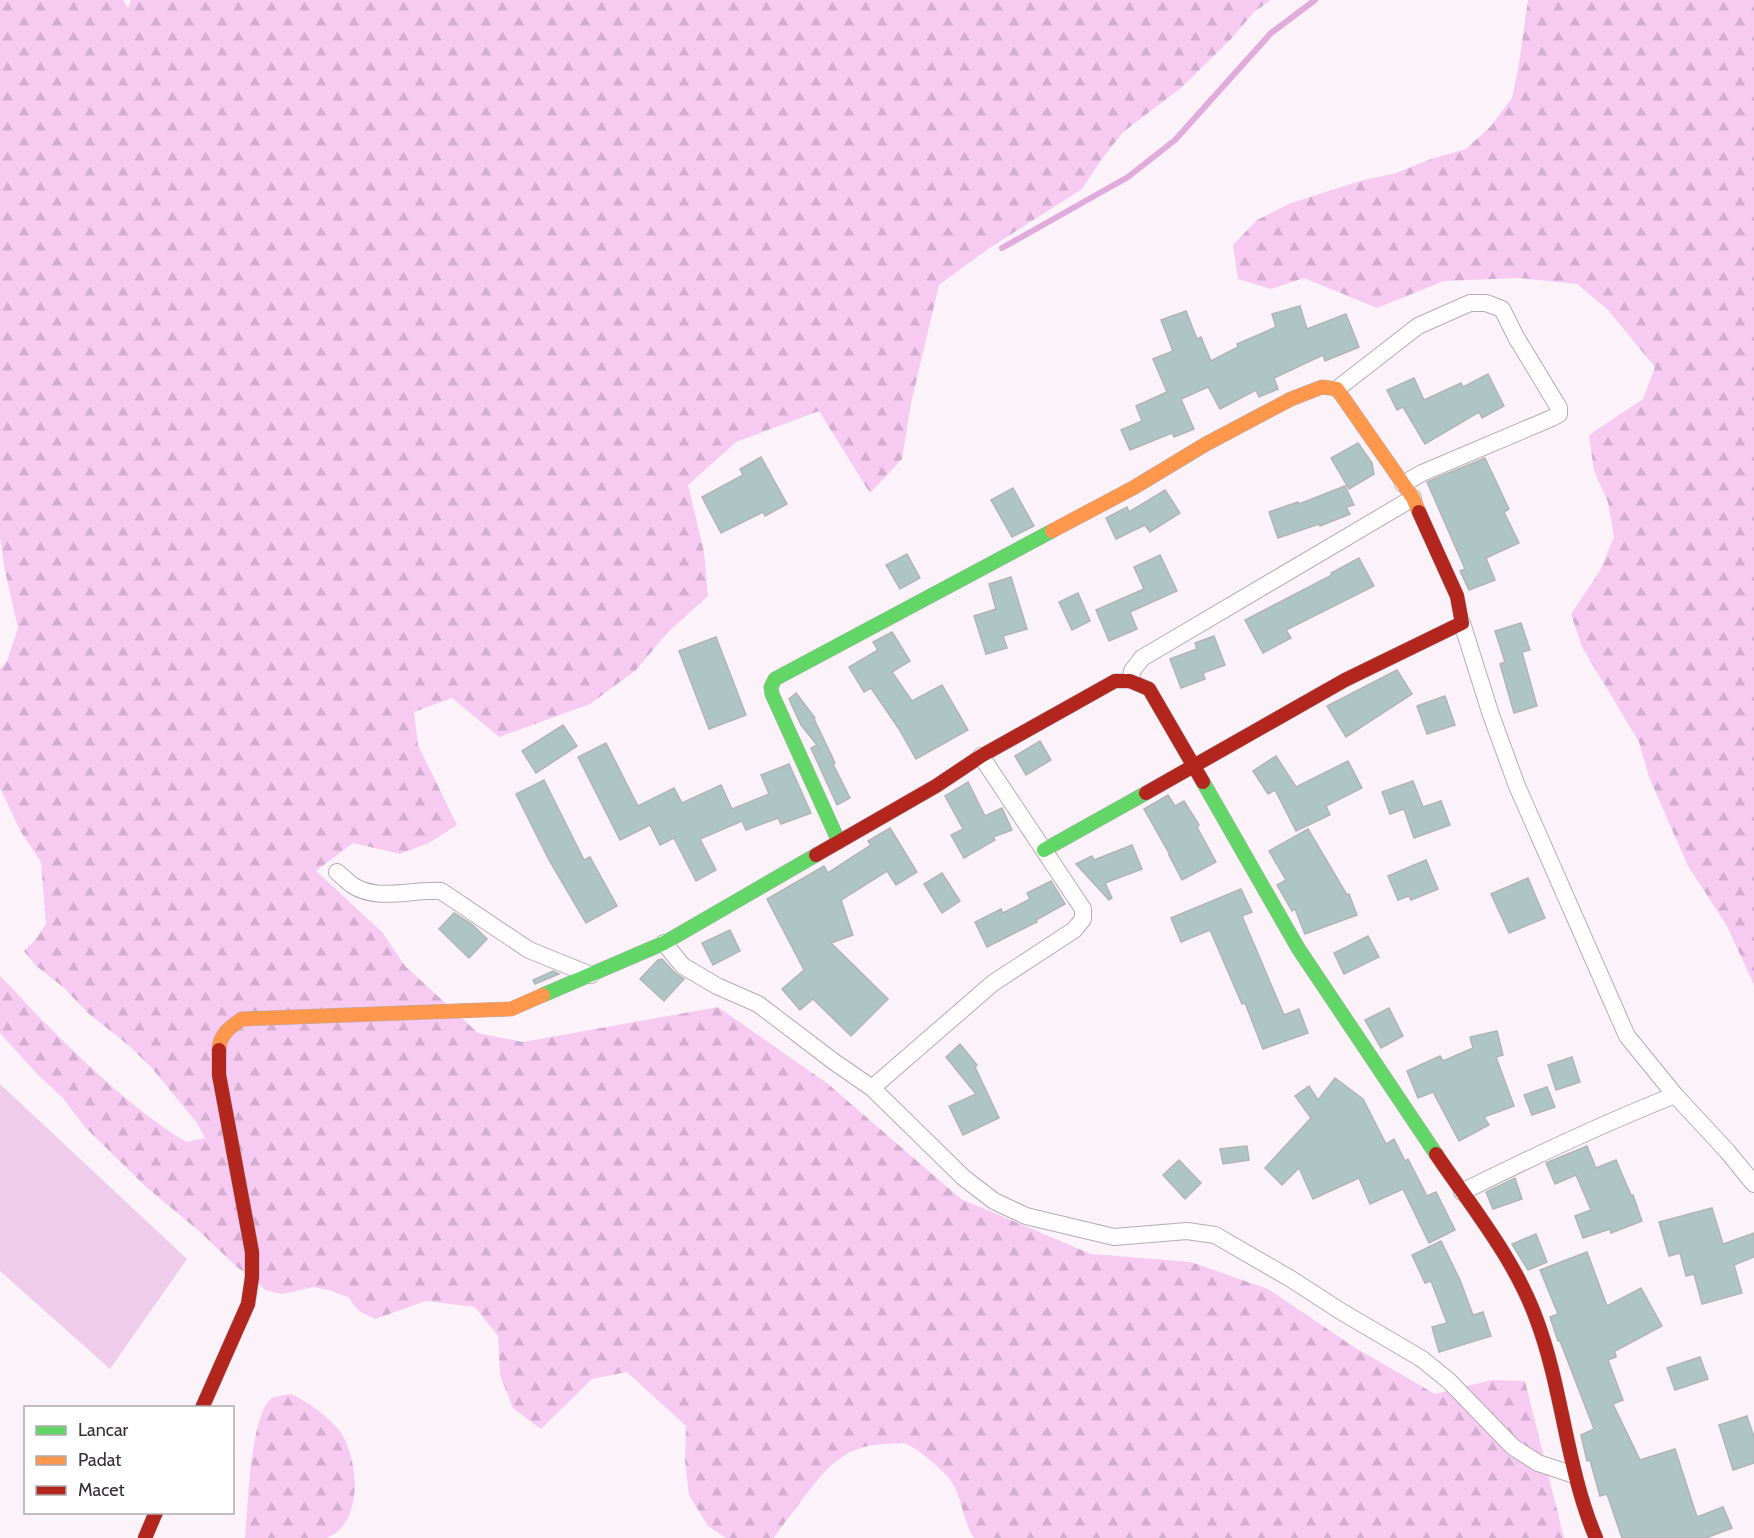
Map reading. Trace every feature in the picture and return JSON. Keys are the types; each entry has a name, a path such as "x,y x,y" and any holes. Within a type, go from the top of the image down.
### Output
{"main road":[{"path":"839,842 772,694 771,687 775,680 1133,488 1206,444 1291,399 1322,387 1337,388 1408,491 1457,596 1462,623 1345,680 1044,850"},
{"path":"202,1406 248,1304 252,1276 252,1252 219,1075 219,1042 228,1028 242,1019 505,1011 664,943 936,786 981,756 1110,683 1118,680 1131,680 1149,689 1298,948 1462,1192 1522,1288 1536,1318 1562,1407 1574,1475 1587,1518 1596,1538"},
{"path":"145,1538 155,1514"}],"street":[{"path":"1131,680 1132,671 1142,658 1408,491 1422,473 1559,414 1559,408 1502,309 1486,303 1470,303 1418,326 1337,388"},
{"path":"1462,623 1491,715 1517,786 1628,1036 1675,1095 1754,1184"},
{"path":"872,1088 993,983 1078,925 1083,919 1083,909 981,756"},
{"path":"337,872 352,885 368,892 381,894 441,891 529,950 591,975"},
{"path":"664,943 683,966 717,986 758,1004 872,1088 964,1178 994,1201 1026,1216 1114,1237 1187,1231 1215,1236 1291,1279 1422,1359 1449,1381 1513,1447 1538,1464 1574,1475"},
{"path":"1462,1192 1558,1144 1675,1095"}],"green space":[{"path":"0,0 123,0 128,9 131,0 1271,0 1254,12 1232,38 1181,88 1123,132 1082,189 988,249 939,285 911,403 902,459 870,493 819,411 736,442 688,485 704,552 708,596 668,632 636,670 590,704 499,737 452,698 414,712 418,745 457,825 429,843 400,854 353,843 316,871 382,932 405,966 478,1033 523,1042 718,1007 828,1084 961,1199 1091,1254 1191,1262 1268,1289 1354,1347 1435,1394 1492,1380 1525,1381 1564,1538 974,1538 956,1490 947,1476 920,1452 903,1443 857,1449 836,1462 810,1490 774,1538 726,1538 708,1526 689,1495 685,1461 686,1426 627,1372 592,1379 541,1429 513,1408 500,1375 498,1336 475,1307 426,1301 375,1319 359,1311 348,1297 332,1291 313,1287 282,1294 265,1290 145,1186 85,1127 63,1098 38,1075 0,1033 0,976 73,1050 109,1084 146,1114 186,1142 205,1138 197,1123 151,1067 127,1044 88,1013 63,987 35,965 24,951 46,924 41,862 21,832 0,788 0,669 7,661 18,628 0,537"},
{"path":"1528,0 1754,0 1754,985 1727,926 1688,866 1649,777 1639,742 1582,647 1571,614 1600,571 1614,537 1608,502 1594,471 1589,435 1643,399 1655,367 1608,310 1577,284 1518,278 1444,281 1377,308 1304,278 1271,289 1238,279 1233,245 1257,220 1291,203 1360,181 1396,173 1431,159 1466,149 1491,126 1512,98"},
{"path":"291,1394 323,1414 339,1430 346,1442 354,1472 353,1505 339,1531 326,1538 245,1538 251,1463 259,1422 265,1407 272,1398"}],"shaded area":[{"path":"0,1084 187,1259 110,1369 0,1271"}],"building":[{"path":"1300,306 1307,329 1346,314 1359,347 1325,361 1323,355 1274,378 1278,389 1259,397 1256,390 1220,409 1208,387 1181,399 1194,429 1174,437 1172,433 1130,450 1121,430 1142,421 1136,406 1167,392 1153,359 1173,351 1161,320 1186,311 1197,339 1201,337 1211,361 1238,347 1237,344 1276,327 1272,314"},
{"path":"1488,374 1504,406 1482,418 1479,412 1425,444 1403,407 1397,410 1387,390 1414,378 1424,400 1461,383 1463,387"},
{"path":"1358,443 1372,463 1374,474 1349,489 1331,458"},
{"path":"761,457 787,504 765,516 763,512 721,533 702,497 743,475 740,469"},
{"path":"1485,458 1509,509 1504,512 1519,543 1486,558 1495,580 1469,590 1460,571 1465,569 1427,482"},
{"path":"1345,486 1354,505 1346,507 1350,514 1320,526 1319,524 1278,538 1269,512 1298,502 1299,504"},
{"path":"1013,488 1034,526 1012,537 991,500"},
{"path":"1165,490 1180,513 1150,532 1145,525 1116,539 1106,518 1127,507 1129,512"},
{"path":"907,554 920,578 900,589 886,565"},
{"path":"1160,555 1177,591 1130,612 1137,629 1109,641 1096,610 1144,589 1134,567"},
{"path":"1359,558 1374,586 1286,630 1291,638 1263,653 1245,620 1332,575 1331,573"},
{"path":"1011,577 1027,629 1003,636 1007,648 986,654 974,616 996,609 989,584"},
{"path":"1078,593 1090,621 1072,630 1059,602"},
{"path":"1521,623 1530,650 1522,652 1537,706 1514,713 1500,664 1505,662 1495,631"},
{"path":"892,632 910,661 892,672 912,701 942,685 968,730 916,759 871,688 864,692 849,667 878,650 873,642"},
{"path":"1214,636 1225,665 1203,673 1205,679 1181,688 1170,659 1197,649 1195,643"},
{"path":"716,637 746,715 709,729 679,651"},
{"path":"1397,670 1412,694 1346,737 1327,706"},
{"path":"796,693 815,718 835,763 833,764 850,798 837,805 811,748 817,745 801,725 789,699"},
{"path":"1445,696 1455,725 1427,734 1417,706"},
{"path":"563,725 577,746 536,773 522,751"},
{"path":"1040,741 1051,760 1026,775 1015,756"},
{"path":"606,743 638,806 674,788 682,803 721,785 732,809 769,794 761,775 789,764 811,813 781,824 778,818 746,830 742,821 700,839 716,870 696,881 674,838 660,845 650,825 620,840 578,757"},
{"path":"1276,756 1296,787 1348,761 1362,788 1326,806 1330,815 1296,831 1275,790 1268,794 1253,771"},
{"path":"544,780 584,860 590,857 617,906 586,923 549,860 516,794"},
{"path":"1413,781 1423,807 1441,801 1450,825 1414,838 1404,809 1390,814 1382,792"},
{"path":"968,782 985,816 1002,808 1012,830 993,837 995,840 964,858 951,835 963,829 945,796"},
{"path":"1168,795 1175,806 1184,801 1199,825 1197,827 1216,862 1182,880 1144,809"},
{"path":"890,828 917,872 896,885 887,871 841,900 853,935 831,943 888,999 851,1036 813,999 800,1010 782,989 804,970 767,899 824,866 828,873 871,845 868,841"},
{"path":"1308,829 1347,895 1349,894 1357,915 1305,934 1295,909 1292,911 1277,885 1286,880 1269,851"},
{"path":"1132,845 1142,869 1105,883 1112,898 1109,900 1076,864 1092,856 1094,860"},
{"path":"1426,860 1438,889 1411,900 1409,896 1398,900 1388,876"},
{"path":"942,873 960,901 942,913 924,884"},
{"path":"1528,878 1545,918 1509,933 1491,894"},
{"path":"1051,881 1065,904 1036,920 1037,922 987,947 975,922 1001,909 1003,913 1030,899 1027,893"},
{"path":"1241,889 1252,912 1242,916 1284,1015 1299,1009 1308,1033 1263,1049 1245,1003 1242,1004 1210,930 1181,942 1171,918"},
{"path":"454,913 473,925 487,939 469,958 439,929"},
{"path":"730,930 740,951 713,965 702,943"},
{"path":"1368,936 1379,957 1344,974 1334,953"},
{"path":"662,959 684,979 664,1001 640,979 658,960"},
{"path":"553,971 559,974 535,984 533,980"},
{"path":"1389,1008 1403,1036 1381,1048 1365,1020"},
{"path":"1497,1031 1503,1055 1496,1057 1514,1106 1484,1117 1489,1125 1459,1141 1433,1092 1418,1098 1407,1071 1440,1056 1443,1061 1473,1048 1470,1037"},
{"path":"960,1044 977,1065 975,1067 999,1118 963,1135 949,1106 976,1094 946,1057"},
{"path":"1572,1057 1580,1082 1556,1090 1548,1065"},
{"path":"1335,1078 1363,1099 1386,1144 1394,1139 1405,1161 1408,1159 1427,1196 1436,1192 1455,1230 1429,1243 1403,1189 1370,1204 1359,1178 1313,1199 1299,1168 1282,1185 1265,1168 1311,1118 1295,1096 1309,1086 1318,1100"},
{"path":"1547,1087 1555,1107 1532,1115 1524,1095"},
{"path":"1247,1146 1249,1160 1223,1164 1220,1149"},
{"path":"1587,1146 1596,1168 1616,1160 1633,1195 1642,1221 1611,1233 1610,1229 1583,1238 1575,1216 1591,1210 1576,1175 1555,1184 1546,1163"},
{"path":"1179,1160 1201,1183 1185,1199 1163,1175"},
{"path":"1515,1178 1522,1199 1493,1209 1486,1192"},
{"path":"1712,1208 1723,1244 1754,1233 1754,1257 1734,1265 1742,1293 1702,1304 1694,1274 1686,1276 1680,1253 1669,1256 1659,1222"},
{"path":"1536,1234 1547,1262 1528,1270 1512,1244"},
{"path":"1441,1241 1460,1280 1473,1315 1483,1312 1491,1336 1439,1352 1432,1327 1447,1323 1431,1281 1425,1283 1412,1255"},
{"path":"1587,1252 1607,1306 1641,1288 1662,1326 1615,1351 1616,1357 1608,1360 1623,1400 1613,1404 1640,1460 1675,1449 1697,1517 1723,1507 1732,1528 1706,1538 1622,1538 1607,1494 1600,1496 1590,1460 1587,1461 1581,1435 1594,1429 1560,1341 1558,1341 1550,1317 1558,1314 1540,1270"},
{"path":"1700,1357 1708,1379 1675,1390 1667,1368"},
{"path":"1747,1416 1754,1437 1754,1463 1733,1470 1719,1425"}],"waterway":[{"path":"1002,248 1128,177 1175,140 1271,33 1315,0"}],"traffic: fast":[{"path":"839,842 772,694 771,687 775,679 1052,531"},
{"path":"1203,782 1298,948 1436,1154"},
{"path":"1044,850 1146,793"},
{"path":"543,995 664,943 816,855"}],"traffic: slow":[{"path":"1052,531 1133,488 1206,444 1291,399 1322,387 1337,389 1413,498 1419,512"},
{"path":"219,1050 223,1036 229,1028 242,1019 511,1009 543,995"}],"traffic: jam":[{"path":"1146,793 1345,680 1462,623 1457,596 1419,512"},
{"path":"816,855 936,786 981,756 1115,681 1130,681 1149,689 1203,782"},
{"path":"203,1406 248,1304 252,1277 252,1252 219,1075 219,1050"},
{"path":"1436,1154 1504,1253 1527,1296 1553,1372 1578,1484 1596,1538"},
{"path":"145,1538 155,1514"}]}
